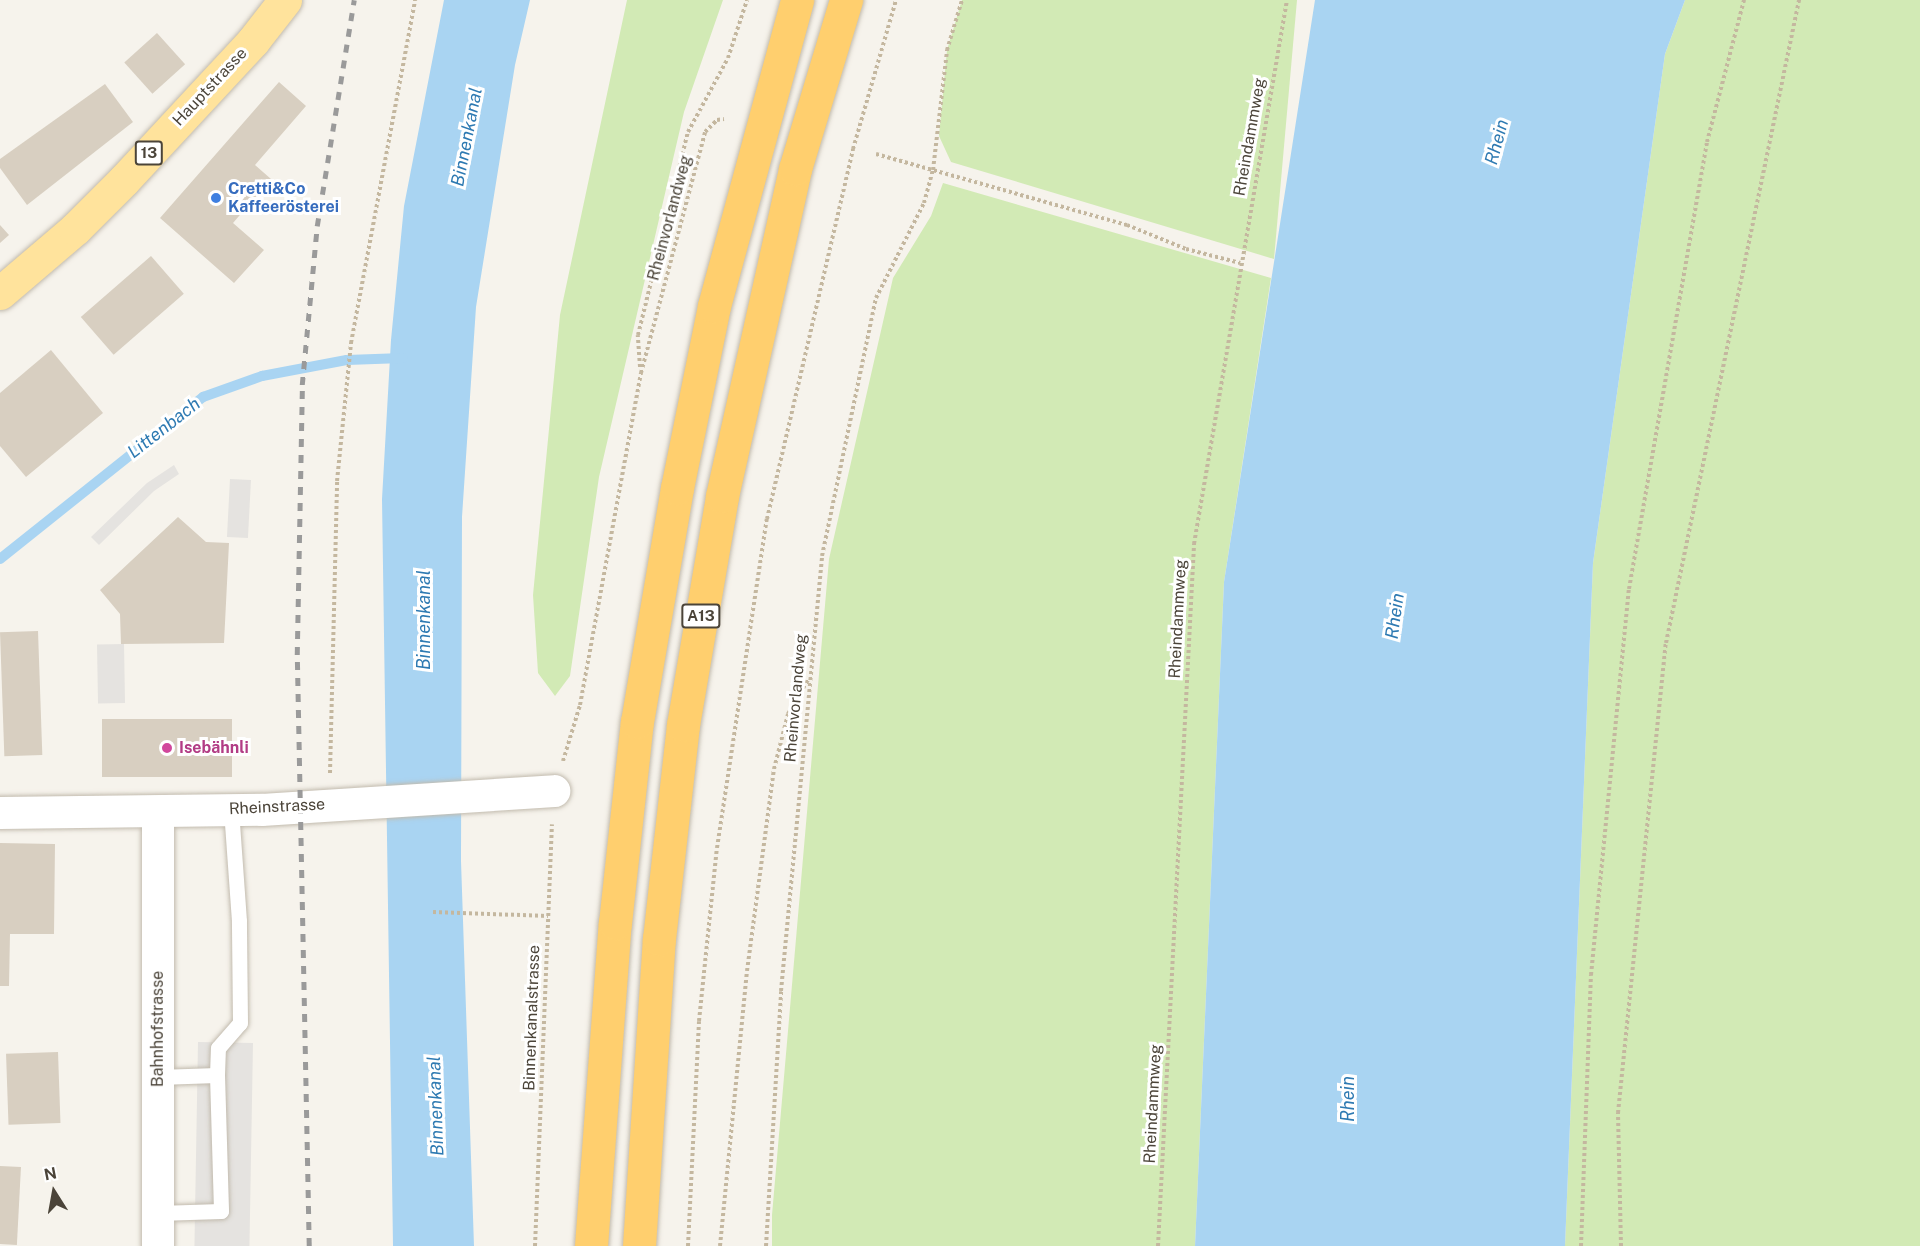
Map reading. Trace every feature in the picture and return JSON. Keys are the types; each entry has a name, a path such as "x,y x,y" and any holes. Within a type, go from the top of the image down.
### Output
{"highway":[{"name":"A13","path":"591,1246 614,934 637,722 677,488 714,306 797,0"},
{"name":"A13","path":"639,1246 658,939 683,725 722,496 792,181 846,0"}],"main road":[{"name":"Hauptstrasse","path":"0,293 75,229 124,180 253,41 285,0"}],"street":[{"name":"Rheinstrasse","path":"0,813 231,810 554,791"},
{"name":"Bahnhofstrasse","path":"158,812 158,1246"}],"lane":[{"path":"158,1213 221,1211 218,1048 240,1023 239,921 231,810"},
{"path":"158,1077 217,1075"}],"path":[{"path":"334,804 337,481 351,343 415,0"},
{"path":"640,373 638,335 688,132 728,58 747,0"},
{"path":"688,1246 699,1021 717,848 767,519 853,149 896,0"},
{"name":"Rheinvorlandweg","path":"766,1246 781,991 822,556 876,298 924,203 933,170 947,50 962,0"},
{"name":"Rheindammweg","path":"1158,1246 1194,544 1240,263 1287,0"},
{"path":"1581,1246 1591,975 1629,590 1707,142 1744,0"},
{"path":"1621,1246 1618,1113 1666,643 1799,0"},
{"name":"Rheinvorlandweg","path":"554,791 580,705 640,373 705,132 717,120 724,119"},
{"path":"876,154 1127,225 1186,249 1240,263"},
{"path":"720,1246 747,971 774,768 788,714 809,677"},
{"name":"Binnenkanalstrasse","path":"535,1246 554,791"},
{"path":"433,912 548,916"}],"green space":[{"path":"627,0 723,0 684,112 599,477 570,676 555,696 538,673 533,595 560,315"},
{"path":"962,0 1297,0 1274,259 951,162 939,136 947,50"},
{"path":"1685,0 1920,0 1920,1246 1565,1246 1593,563 1665,54"},
{"path":"943,183 1271,278 1224,582 1195,1246 772,1246 772,1215 829,559 893,278 931,216"}],"shaded area":[{"path":"174,465 179,474 154,491 99,545 91,537 147,483"},
{"path":"230,479 251,480 248,538 227,537"},
{"path":"97,644 124,644 125,703 98,703"},
{"path":"198,1042 253,1043 249,1246 194,1246"}],"water":[{"name":"Binnenkanal","path":"444,0 530,0 515,65 476,307 462,517 461,861 474,1246 393,1246 382,499 391,340 404,206"},
{"name":"Rhein","path":"1315,0 1685,0 1665,54 1593,563 1565,1246 1195,1246 1224,582"}],"building":[{"path":"157,33 185,64 152,94 124,62"},
{"name":"Cretti&Co Kaffeerösterei","path":"279,82 306,106 255,165 271,179 233,223 264,250 234,283 160,218"},
{"path":"105,84 133,122 27,205 0,168 0,159"},
{"path":"0,225 9,235 0,243"},
{"path":"151,256 184,294 114,355 81,317"},
{"path":"51,350 103,413 26,477 0,446 0,393"},
{"path":"178,517 206,542 229,543 224,643 121,644 120,614 100,590"},
{"path":"38,631 42,755 4,756 0,632"},
{"name":"Isebähnli","path":"102,719 232,719 232,777 102,777"},
{"path":"0,843 55,844 54,934 10,934 9,986 0,986"},
{"path":"58,1052 60,1123 9,1125 6,1054"},
{"path":"0,1166 21,1167 17,1245 0,1244"}],"waterway":[{"name":"Littenbach","path":"0,559 203,397 262,376 347,360 403,358"}],"railway":[{"path":"309,1246 297,655 302,385 317,226 354,0"}],"place":[{"name":"Cretti&Co Kaffeerösterei","path":"216,198"},
{"name":"Isebähnli","path":"167,748"}]}
